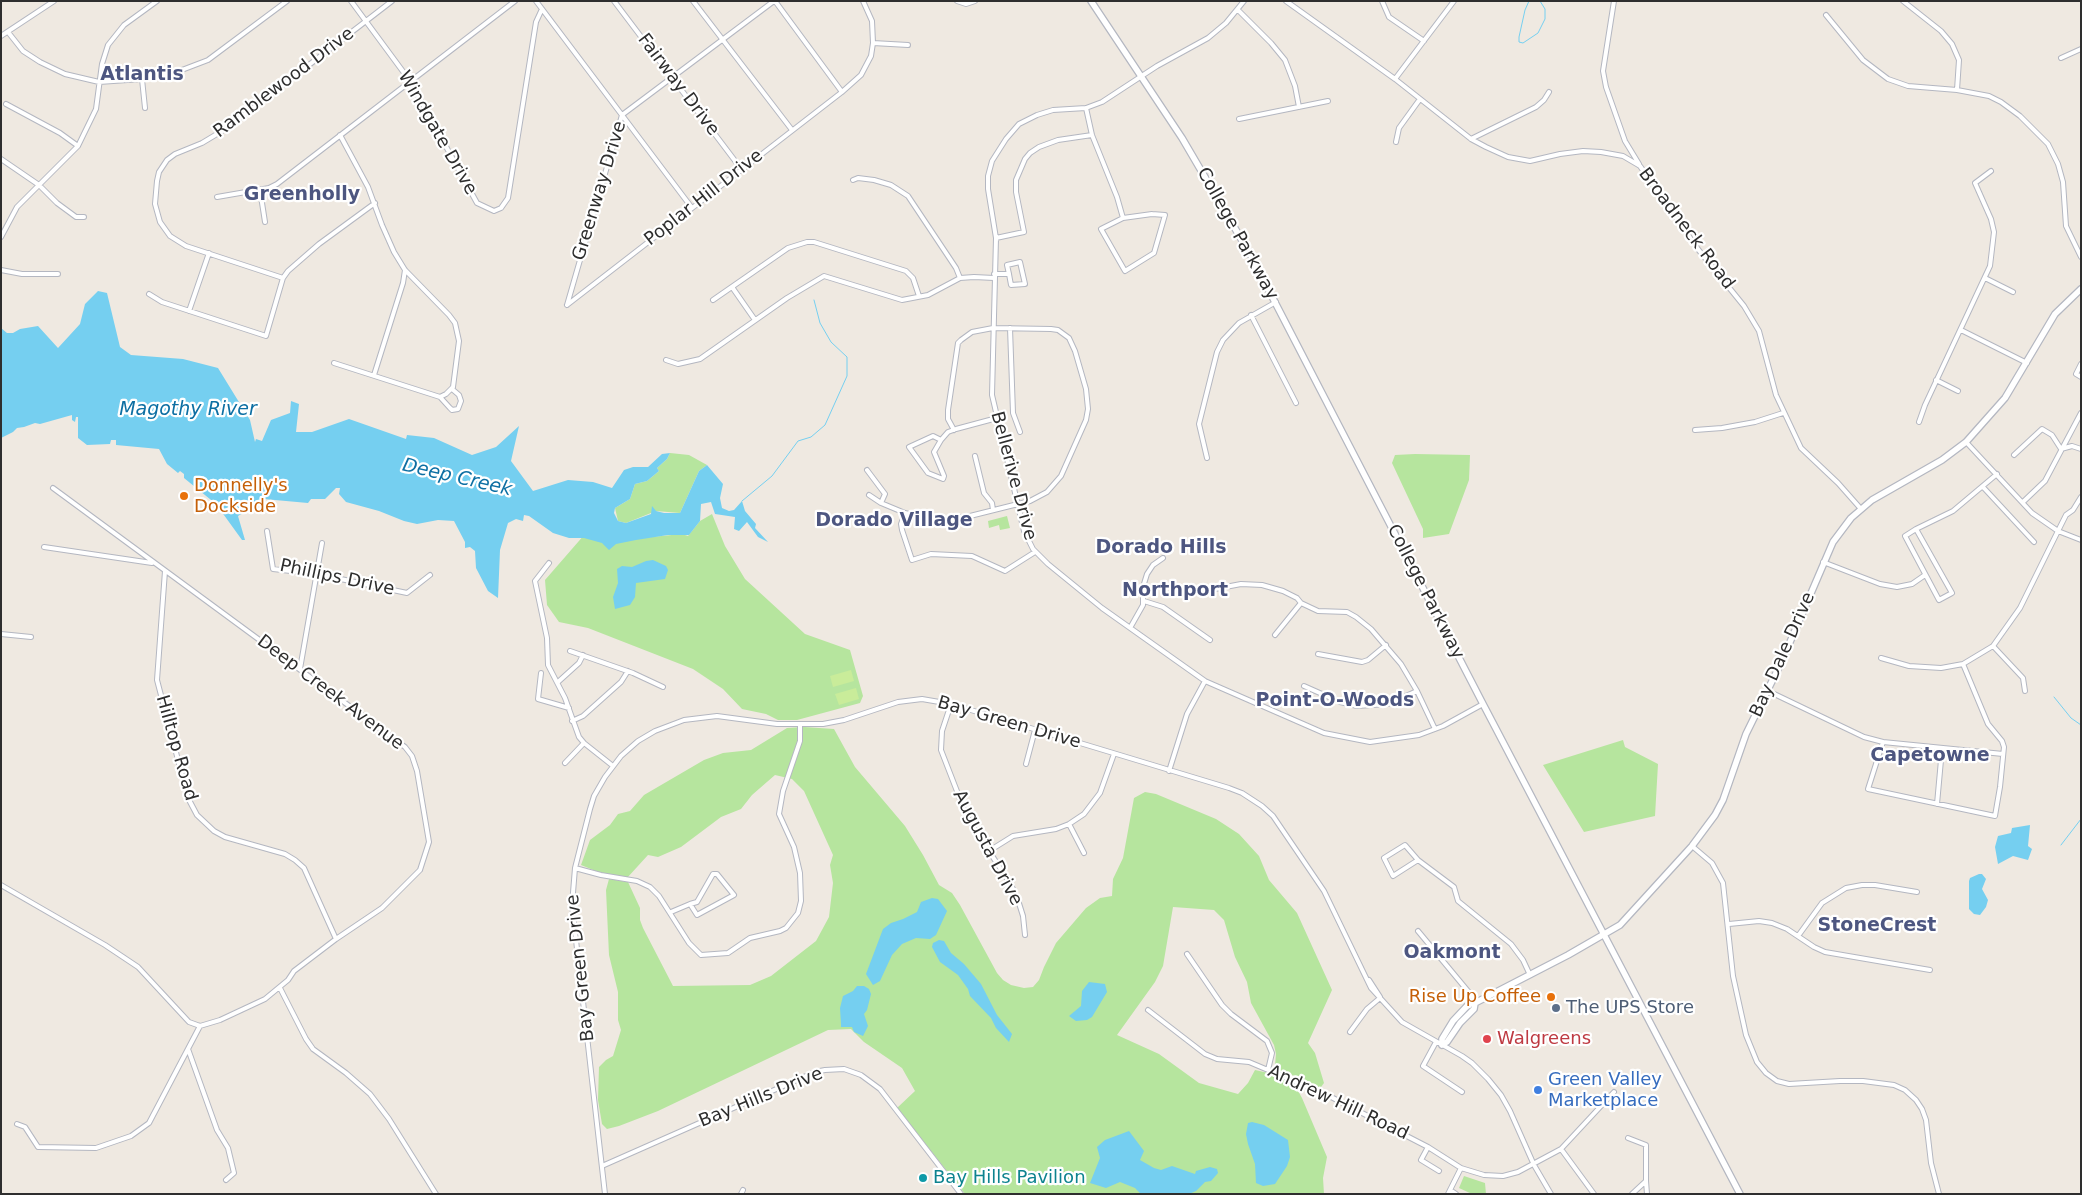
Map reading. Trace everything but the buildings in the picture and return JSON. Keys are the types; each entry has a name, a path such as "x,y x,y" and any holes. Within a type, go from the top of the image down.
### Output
{"main road":[{"name":"College Parkway","path":"1091,1 1142,76 1226,210 1276,302 1483,704 1740,1194"},
{"name":"Bay Dale Drive","path":"1439,1044 1453,1022 1469,1004 1476,1003 1605,936 1620,925 1692,846 1715,815 1723,800 1746,734 1768,691 1833,542 1861,509 1882,493 1942,460 1966,442 2006,398 2055,314 2081,290"}],"street":[{"path":"1,36 54,1"},
{"path":"1,237 17,207 78,146 96,109 102,64 108,45 124,25 158,1"},
{"path":"8,32 23,51 40,62 66,74 99,82 142,79 174,73 208,60 287,1"},
{"name":"Windgate Drive","path":"351,1 410,81 477,203 494,211 501,208 508,198 536,22 542,9"},
{"name":"Ramblewood Drive","path":"283,278 178,242 170,236 160,222 155,204 156,181 163,165 175,154 202,143 227,128 392,1"},
{"path":"217,197 260,190 277,184 515,1"},
{"path":"536,1 692,208"},
{"name":"Fairway Drive","path":"614,1 742,170"},
{"path":"693,1 792,130"},
{"path":"774,1 842,92"},
{"name":"Greenway Drive","path":"567,305 622,114 774,1"},
{"path":"863,1 872,21 873,43 908,45"},
{"path":"957,1 966,4 975,1"},
{"name":"Bellerive Drive","path":"1244,1 1238,10 1208,38 1142,76 1102,102 1086,108 1053,110 1019,124 1006,139 992,161 988,176 988,189 996,238 991,390 1028,542 1035,552 1102,608 1205,681 1324,733 1370,742 1419,735 1435,729 1483,704"},
{"name":"Broadneck Road","path":"1286,1 1395,79 1471,139 1508,157 1530,161 1583,151 1601,152 1623,156 1640,166 1714,271 1744,306 1759,330 1783,413 1800,448 1841,486 1861,509"},
{"path":"1382,1 1389,16 1424,41"},
{"path":"1395,79 1454,1"},
{"path":"1614,1 1603,71 1606,87 1625,141 1640,166"},
{"path":"1903,1 1941,31 1952,44 1959,60 1957,90"},
{"path":"1238,10 1271,43 1284,60 1295,86 1299,107"},
{"path":"1826,15 1863,60 1888,79 1908,86 1957,90 1989,96 2002,102 2020,116 2048,144 2061,173 2066,226 2081,257"},
{"name":"Poplar Hill Drive","path":"567,305 842,92 866,68 871,56 873,43"},
{"path":"2061,58 2081,49"},
{"path":"142,79 145,108"},
{"path":"1471,139 1536,107 1549,92"},
{"path":"1396,142 1399,128 1420,99"},
{"path":"1238,119 1328,101"},
{"path":"6,104 60,133 78,146"},
{"path":"1086,108 1092,135 1117,197 1123,218"},
{"path":"340,135 375,203 382,225 405,270 439,304 455,324 459,341 455,381 452,389 440,397"},
{"path":"996,238 1024,232 1016,192 1016,180 1025,159 1030,153 1038,147 1053,141 1092,135"},
{"path":"1,159 39,185 57,203 76,217 84,217"},
{"path":"1919,422 1936,380 1985,278 1992,256 1994,232 1991,219 1975,183 1991,171"},
{"path":"853,180 858,178 874,180 891,185 908,196 956,268 960,278"},
{"path":"260,190 265,222"},
{"path":"149,294 162,302 266,336 283,278 302,257 375,203"},
{"path":"1165,215 1154,253 1125,271 1102,229 1123,218 1165,215"},
{"path":"713,300 788,248 807,242 906,271 913,278 919,296"},
{"path":"189,311 209,253"},
{"path":"1020,262 1025,284 1011,285 1009,274 1007,265 1020,262"},
{"path":"1,270 22,274 58,274"},
{"path":"374,375 403,283 405,270"},
{"path":"666,360 678,364 700,359 755,320 824,276 902,300 928,296 960,278 1009,274"},
{"path":"1985,278 2013,292"},
{"path":"732,287 755,320"},
{"path":"1207,458 1200,424 1217,352 1230,332 1251,315 1276,302"},
{"path":"1251,315 1296,403"},
{"path":"869,496 905,513 926,518 948,519 1018,504 1041,496 1057,482 1072,453 1088,409 1086,388 1069,338 1051,329 993,328 972,332 958,343 948,410 948,419 954,430"},
{"path":"1010,328 1013,413 1020,432"},
{"path":"1961,330 2027,363"},
{"path":"334,363 440,397 452,410 458,409 462,401 459,395 452,389"},
{"path":"2081,364 2076,374 2081,377"},
{"path":"1936,380 1958,391"},
{"path":"1695,430 1755,422 1783,413"},
{"path":"2023,502 2045,481 2081,413"},
{"path":"941,440 933,436 908,447 928,473 943,479 944,476 934,452 941,440 954,430 997,418"},
{"path":"2014,455 2042,429 2052,435 2062,449"},
{"path":"1966,442 2032,513 2058,531 2081,540"},
{"path":"2062,449 2072,446 2081,449"},
{"path":"975,456 984,494 992,503 993,510"},
{"path":"867,470 885,494 881,503"},
{"path":"1916,529 1952,593 1939,600 1905,536 1916,529 1953,511 1997,474"},
{"path":"1983,487 2034,542"},
{"name":"Deep Creek Avenue","path":"52,488 396,739 412,756 417,772 429,842 420,870 382,908 336,939 294,971 280,988 265,999 220,1020 200,1026"},
{"path":"1881,658 1909,666 1941,668 1963,664 1993,646 2020,608 2066,515 2073,510 2081,497"},
{"path":"905,513 901,524 912,560 931,554 972,556 1005,571 1035,552"},
{"name":"Phillips Drive","path":"267,530 273,569 317,574 407,593 430,575"},
{"path":"300,669 322,543"},
{"path":"44,547 154,564"},
{"path":"1130,628 1142,609 1144,601 1143,587 1147,574 1153,565 1163,558"},
{"path":"1823,562 1880,584 1897,587 1912,584 1925,575"},
{"path":"549,563 535,581 547,638 547,660 569,708 572,721 584,743 613,766"},
{"name":"Hilltop Road","path":"165,571 157,680 188,798 197,815 214,831 225,837 284,854 304,868 336,939"},
{"path":"1215,590 1242,584 1262,585 1284,591 1298,598 1300,603 1318,611 1347,612 1370,629 1401,664 1418,691 1435,729"},
{"path":"1144,601 1163,606 1210,640"},
{"path":"1275,635 1300,603"},
{"path":"1,634 31,637"},
{"path":"1318,654 1362,662 1368,660 1386,645"},
{"path":"1993,646 2022,678 2025,692"},
{"path":"570,650 628,671 663,687"},
{"path":"558,682 579,663 583,655"},
{"path":"1883,742 1868,789 1995,816 2004,747 2002,741 1988,724 1963,664"},
{"path":"572,721 583,716 625,677 628,671"},
{"path":"540,673 538,699 569,708"},
{"path":"1170,771 1187,714 1205,681"},
{"path":"1304,686 1340,702 1357,706 1388,704 1418,691"},
{"path":"1768,691 1851,732 1883,742 2003,754"},
{"name":"Bay Green Drive","path":"605,1194 572,905 575,868 594,796 621,756 646,736 684,720 717,716 778,724 823,724 844,720 898,702 914,700 930,700 951,704 1242,793 1262,806 1273,816 1324,891 1365,976 1374,985 1380,998 1402,1022 1472,1063 1501,1095 1534,1165 1552,1194"},
{"name":"Augusta Drive","path":"951,704 942,731 942,750 962,807 1017,897 1023,916 1025,935"},
{"path":"575,868 601,875 637,881 650,887 660,896 672,912 689,943 701,955 728,953 750,938 780,931 792,922 798,912 801,901 800,873 794,847 778,814 783,791 800,741 800,724"},
{"path":"1026,764 1036,730"},
{"path":"565,763 584,743"},
{"path":"1937,804 1942,748"},
{"path":"989,850 1013,836 1048,831 1068,824 1084,814 1096,800 1104,785 1114,754"},
{"path":"1068,824 1084,854"},
{"path":"1418,860 1393,876 1384,858 1405,845 1418,860 1454,887 1458,901 1504,937 1516,950 1530,974"},
{"path":"1692,846 1712,863 1723,884 1729,924 1733,976 1750,1049 1757,1062 1776,1081 1789,1084 1840,1080 1863,1081 1894,1085 1905,1090 1919,1104 1926,1120 1931,1163 1938,1194"},
{"path":"672,912 690,904 697,902 713,874 717,874 734,895 697,914 690,904"},
{"path":"1798,936 1822,903 1846,888 1862,884 1917,892"},
{"path":"1,885 105,944 138,968 189,1022 200,1026 149,1123 131,1136 96,1148 38,1148 25,1127 17,1124"},
{"path":"1729,924 1759,921 1772,923 1824,952 1930,970"},
{"path":"1418,932 1476,1003"},
{"path":"1187,954 1222,1005 1267,1041 1272,1053 1268,1070"},
{"path":"280,988 313,1049 346,1073 370,1094 389,1119 436,1194"},
{"path":"1350,1032 1367,1009 1380,998"},
{"name":"Andrew Hill Road","path":"1148,1010 1205,1054 1229,1061 1249,1062 1333,1098 1428,1147 1461,1168 1484,1175 1514,1174 1561,1149 1614,1092"},
{"path":"1439,1044 1423,1066 1462,1092"},
{"path":"188,1049 217,1130 228,1148 234,1173 226,1180"},
{"name":"Bay Hills Drive","path":"602,1166 815,1072 844,1070 861,1075 880,1089 961,1194"},
{"path":"1628,1138 1646,1145 1647,1194"},
{"path":"1428,1147 1421,1160 1439,1171"},
{"path":"1561,1149 1594,1194"},
{"path":"1456,1194 1449,1192 1461,1168"},
{"path":"1632,1194 1646,1181"}],"green space":[{"path":"670,453 689,455 707,465 699,471 680,513 656,511 626,523 618,521 615,508 630,499 635,484 647,481 659,471 657,468 667,459"},
{"path":"1395,455 1470,455 1469,480 1449,534 1423,538 1423,529 1392,463"},
{"path":"712,514 725,546 745,579 805,634 850,650 863,696 860,703 797,720 778,720 766,714 742,709 723,689 693,669 588,628 559,622 547,605 545,580 585,534 641,538 682,534 688,536 700,521"},
{"path":"1007,516 1010,528 1000,530 999,525 989,528 988,521"},
{"path":"851,670 854,681 833,687 830,676"},
{"path":"856,688 859,699 839,705 835,694"},
{"path":"787,728 834,729 855,767 905,826 939,885 952,893 997,973 1011,985 1024,988 1033,987 1039,980 1056,943 1086,908 1100,898 1112,896 1113,879 1123,858 1134,798 1145,792 1156,794 1216,819 1239,834 1259,856 1269,880 1297,913 1332,990 1308,1043 1315,1053 1324,1083 1321,1087 1312,1087 1297,1077 1279,1070 1275,1065 1276,1054 1274,1045 1251,1003 1247,982 1235,957 1224,920 1214,910 1173,907 1163,966 1155,982 1117,1035 1159,1054 1199,1083 1238,1094 1248,1083 1255,1070 1291,1078 1302,1098 1327,1157 1323,1178 1324,1194 965,1194 897,1108 915,1091 902,1068 864,1042 851,1029 828,1030 658,1111 607,1129 602,1124 598,1100 599,1067 613,1056 621,1030 618,1020 618,992 609,955 606,890 609,879 628,882 640,908 640,920 643,928 673,986 750,985 771,976 816,941 829,917 833,883 830,865 833,855 804,791 792,779 775,775 752,795 741,809 721,817 681,847 658,857 648,855 627,878 598,872 581,865 590,840 610,825 618,814 630,811 644,795 704,760 723,753 751,750"},
{"path":"1623,740 1625,747 1658,764 1655,816 1584,832 1543,765"},
{"path":"1464,1176 1485,1183 1486,1194 1472,1194 1459,1188"}],"water":[{"name":"Magothy River","path":"98,291 107,293 120,347 131,355 183,359 218,368 250,420 255,442 256,439 262,441 271,420 290,413 291,401 299,404 296,432 312,432 349,419 406,439 407,435 434,438 472,455 496,447 519,426 511,461 533,491 568,480 593,482 612,488 624,470 633,467 648,467 662,454 670,453 667,459 657,468 659,471 647,481 635,484 630,499 615,508 614,513 618,521 626,523 651,514 652,506 656,511 664,513 680,513 699,471 707,465 723,484 720,498 722,508 729,511 734,510 742,501 745,511 756,524 755,528 768,542 758,537 747,522 739,531 734,529 735,517 715,514 711,502 701,504 700,521 689,535 668,535 636,540 616,544 609,550 602,543 584,538 569,538 553,533 529,516 524,515 523,521 516,519 508,523 500,550 498,598 488,591 476,568 475,551 470,547 465,548 465,542 454,521 438,520 417,524 404,521 379,511 346,502 339,494 340,488 336,488 325,499 311,499 308,503 264,499 238,516 245,540 242,540 216,504 184,478 184,474 180,471 178,473 167,464 159,449 116,445 116,440 111,440 110,444 87,445 78,438 78,417 76,417 75,422 72,420 72,415 17,428 1,438 1,328 7,333 13,333 20,329 38,326 58,348 80,324 85,304"},
{"path":"653,560 666,566 668,570 665,579 636,583 635,597 630,605 615,609 613,597 618,583 617,569 622,566 632,567"},
{"path":"2030,825 2028,846 2032,849 2028,860 2013,856 1998,864 1995,847 1998,836 2011,833 2012,828"},
{"path":"1982,874 1986,879 1982,889 1988,900 1986,907 1980,915 1974,914 1969,909 1969,881 1970,878"},
{"path":"932,898 938,899 947,911 936,935 930,939 916,938 902,944 892,955 880,981 873,985 866,974 883,929 891,923 917,912 921,902"},
{"path":"939,940 944,941 951,953 964,964 981,984 997,1015 1012,1034 1009,1042 996,1028 991,1018 970,996 968,989 958,975 940,962 932,947 933,943"},
{"path":"1089,982 1105,984 1107,992 1092,1017 1087,1020 1076,1021 1069,1016 1081,1006 1082,991"},
{"path":"857,986 864,986 869,989 871,994 867,1010 864,1014 868,1026 863,1036 854,1032 852,1027 841,1027 840,1008 843,996 853,991"},
{"path":"1248,1123 1264,1125 1288,1140 1290,1157 1287,1166 1275,1184 1263,1186 1256,1183 1255,1164 1246,1134"},
{"path":"1129,1131 1144,1151 1140,1160 1154,1168 1161,1170 1172,1166 1195,1174 1196,1171 1210,1167 1217,1169 1218,1173 1211,1181 1205,1182 1196,1191 1189,1194 1141,1194 1135,1188 1120,1182 1106,1188 1090,1183 1100,1158 1097,1147 1105,1140"}],"waterway":[{"path":"1529,1 1519,37 1519,42 1523,43 1538,33 1545,19 1545,9 1540,1"},
{"name":"Deep Creek","path":"742,501 772,476 798,441 811,437 825,425 847,376 847,357 831,342 820,323 814,300"},
{"path":"2054,697 2071,718 2081,725"},
{"path":"2061,845 2081,819"}],"place":[{"name":"Donnelly's Dockside","path":"184,496"},
{"name":"Rise Up Coffee","path":"1551,997"},
{"name":"The UPS Store","path":"1556,1008"},
{"name":"Walgreens","path":"1487,1039"},
{"name":"Green Valley Marketplace","path":"1538,1090"},
{"name":"Bay Hills Pavilion","path":"923,1178"}],"district":[{"name":"Atlantis","path":"142,75"},
{"name":"Greenholly","path":"302,195"},
{"name":"Dorado Village","path":"894,521"},
{"name":"Dorado Hills","path":"1161,548"},
{"name":"Northport","path":"1175,591"},
{"name":"Point-O-Woods","path":"1335,701"},
{"name":"Capetowne","path":"1930,756"},
{"name":"StoneCrest","path":"1877,926"},
{"name":"Oakmont","path":"1452,953"}]}
